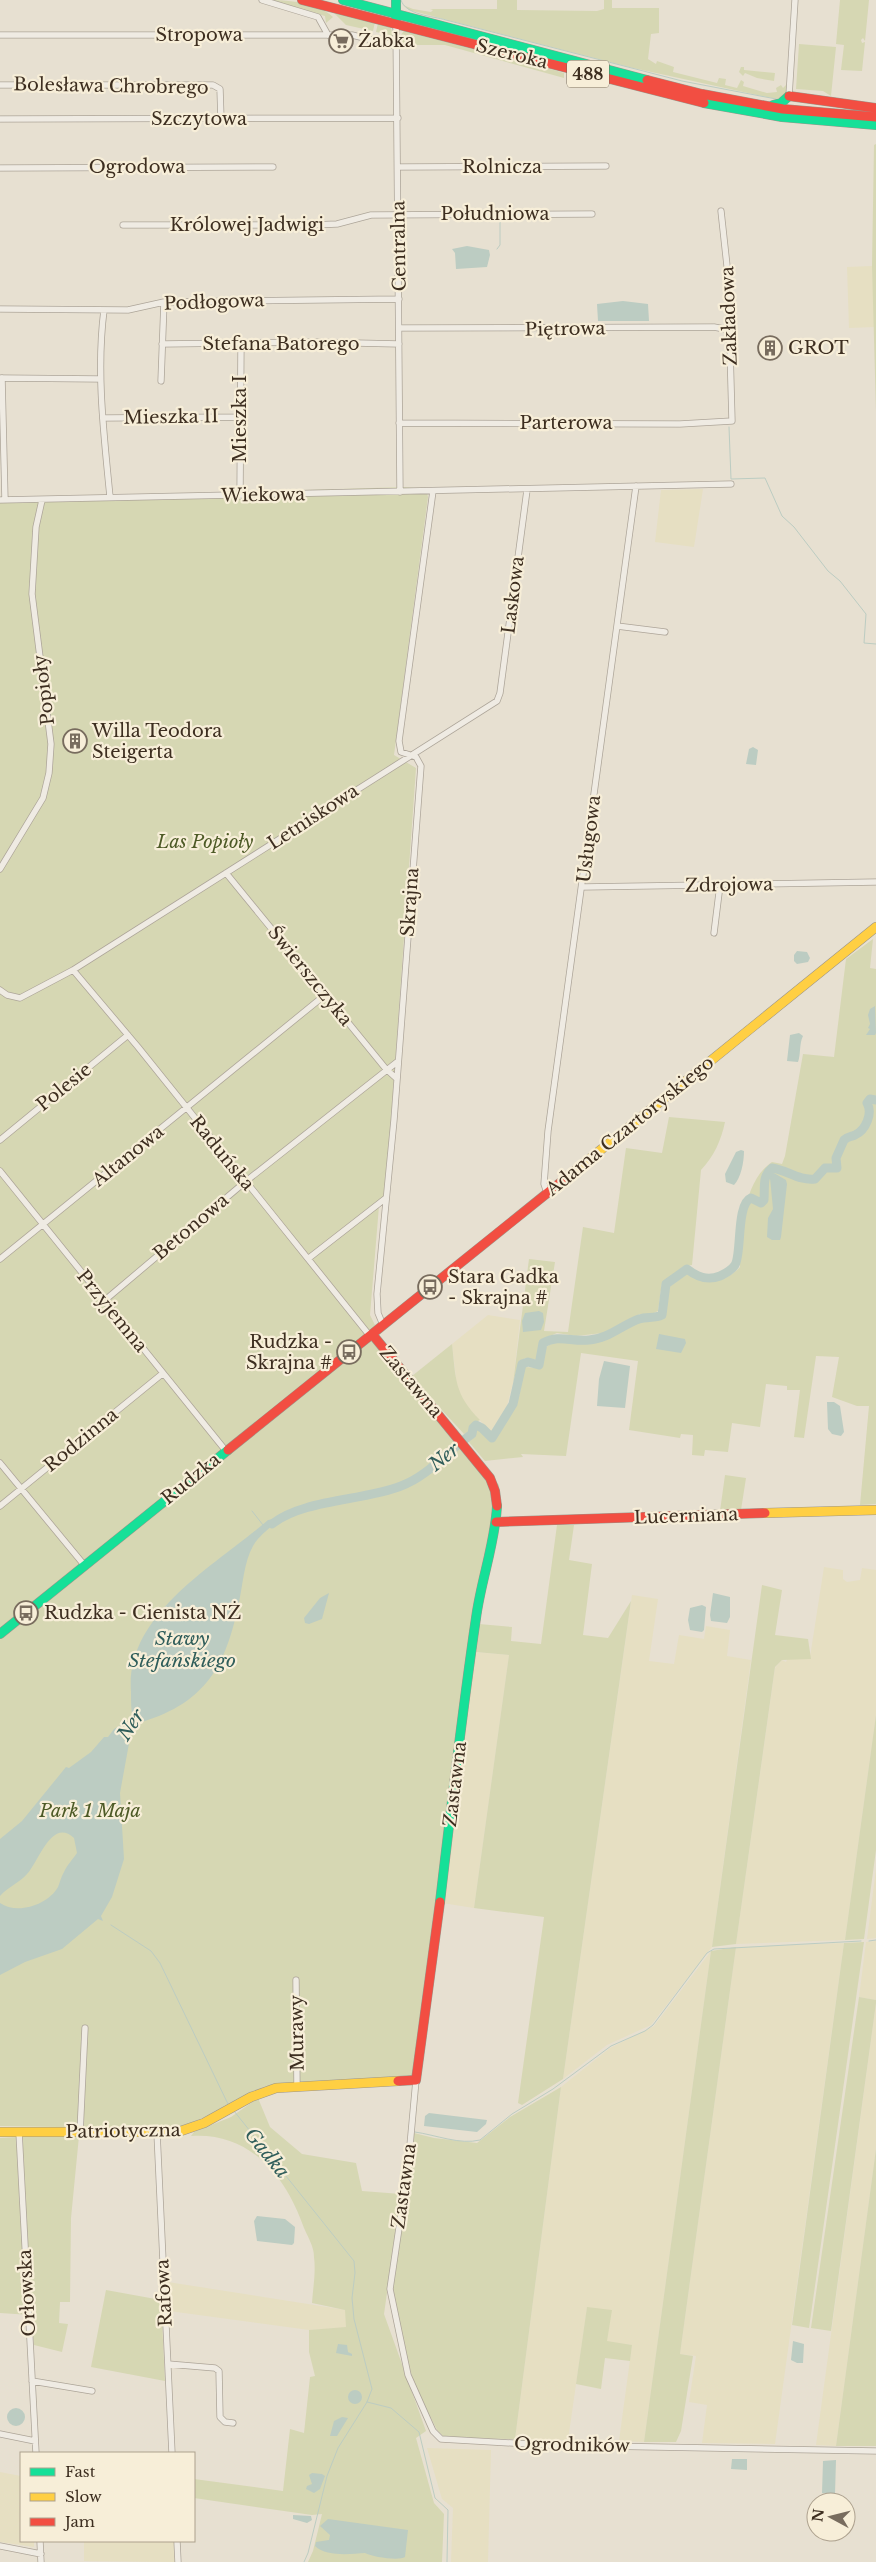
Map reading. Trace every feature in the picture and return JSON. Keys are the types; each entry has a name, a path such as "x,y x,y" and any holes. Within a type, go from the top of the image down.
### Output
{"street":[{"path":"262,0 316,15 324,24 328,35"},
{"name":"Szeroka","path":"302,0 710,105 782,113"},
{"name":"Szeroka","path":"343,0 690,91 766,106 782,113"},
{"name":"Centralna","path":"396,0 400,492"},
{"path":"789,96 795,0"},
{"name":"Stropowa","path":"0,35 352,35 397,46"},
{"name":"Bolesława Chrobrego","path":"1,85 214,85 220,89 221,119"},
{"path":"766,106 781,103 789,96 812,97 840,104 876,108"},
{"name":"488","path":"782,113 876,117"},
{"name":"488","path":"782,113 876,125"},
{"name":"Szczytowa","path":"0,120 398,118"},
{"name":"Rolnicza","path":"398,167 606,166"},
{"name":"Ogrodowa","path":"0,168 273,167"},
{"name":"Zakładowa","path":"721,211 728,275 732,421"},
{"name":"Południowa","path":"399,215 592,214"},
{"name":"Królowej Jadwigi","path":"123,225 312,225 337,224 358,216 399,215"},
{"name":"Podłogowa","path":"0,309 104,310 139,309 145,305 164,302 399,300"},
{"path":"161,381 164,302"},
{"path":"104,310 100,338 100,378 110,497"},
{"name":"Piętrowa","path":"400,328 714,328 729,330"},
{"name":"Mieszka I","path":"240,496 241,343"},
{"name":"Stefana Batorego","path":"162,344 399,344"},
{"path":"2,500 1,378 100,378"},
{"name":"Mieszka II","path":"103,418 240,416"},
{"name":"Parterowa","path":"400,423 680,424 732,421"},
{"name":"Wiekowa","path":"2,500 527,490 731,484"},
{"name":"Usługowa","path":"547,1193 544,1184 548,1131 583,887 636,486"},
{"name":"Laskowa","path":"497,701 500,693 527,490"},
{"name":"Skrajna","path":"383,1325 378,1313 377,1299 421,766 416,757 401,752 399,741 432,491"},
{"name":"Popioły","path":"0,869 43,798 50,766 50,740 32,594 36,527 42,500"},
{"path":"617,626 665,632"},
{"name":"Letniskowa","path":"0,990 7,995 20,998 73,970 497,701"},
{"name":"Świerszczyka","path":"226,873 386,1069 396,1078"},
{"name":"Zdrojowa","path":"583,887 876,882"},
{"path":"714,934 720,885"},
{"name":"Adama Czartoryskiego","path":"383,1325 876,927"},
{"name":"Raduńska","path":"73,970 371,1335"},
{"name":"Altanowa","path":"0,1259 325,995"},
{"name":"Polesie","path":"0,1140 128,1035"},
{"name":"Betonowa","path":"104,1301 245,1182 397,1062"},
{"name":"Przyjemna","path":"0,1171 226,1451"},
{"path":"308,1258 386,1198"},
{"name":"Rudzka","path":"0,1634 383,1325"},
{"name":"Zastawna","path":"371,1335 493,1483 496,1522 477,1611 416,2080 409,2157 391,2277"},
{"name":"Rodzinna","path":"0,1506 162,1374"},
{"path":"0,1463 85,1566"},
{"name":"Lucerniana","path":"496,1522 876,1510"},
{"name":"Murawy","path":"296,1980 297,2087"},
{"path":"80,2133 85,2028"},
{"name":"Patriotyczna","path":"0,2132 157,2133 191,2129 224,2113 261,2091 416,2080"},
{"name":"Orłowska","path":"19,2132 36,2452"},
{"name":"Rafowa","path":"157,2133 172,2452"},
{"name":"Ogrodników","path":"391,2277 392,2303 405,2364 433,2431 441,2439 547,2445 876,2451"},
{"path":"168,2364 215,2368 219,2371 220,2417 224,2422 233,2423"},
{"path":"32,2381 92,2391"},
{"path":"0,2434 35,2440"},
{"path":"40,2542 41,2562"},
{"path":"177,2542 178,2562"},
{"path":"0,2546 41,2554"}],"shaded area":[{"path":"872,266 875,327 849,328 847,267"},
{"path":"703,489 694,547 655,542 661,490"},
{"path":"488,1315 520,1320 513,1383 507,1406 491,1432 466,1406 457,1387 452,1344"},
{"path":"824,1567 843,1570 843,1579 847,1582 860,1580 862,1568 876,1570 876,1715 845,1940 736,1944 775,1668 782,1660 786,1662 789,1655 810,1657"},
{"path":"632,1595 658,1599 649,1661 674,1664 679,1635 704,1639 706,1626 730,1630 727,1656 751,1660 712,1947 651,2025 607,2045 563,2079"},
{"path":"475,1652 509,1655 474,1908 442,1903"},
{"path":"876,1869 876,1938 867,1939"},
{"path":"876,1941 876,2000 859,1997 866,1942"},
{"path":"844,1943 775,2444 702,2443 707,2405 689,2402 696,2356 680,2354 736,1947"},
{"path":"711,1951 644,2442 619,2441 632,2345 607,2342 587,2308 568,2440 515,2439 561,2087 610,2048 654,2026"},
{"path":"876,2003 876,2149 836,2446 816,2445"},
{"path":"168,2282 346,2310 346,2328 309,2330 169,2311"},
{"path":"427,2448 491,2450 488,2562 451,2562 453,2508 442,2499"},
{"path":"0,2472 20,2476 20,2542 34,2542 34,2547 0,2542"},
{"path":"84,2542 174,2542 175,2562 84,2561"}],"green space":[{"path":"267,0 293,1 311,5 333,17 326,23 325,16"},
{"path":"497,0 517,0 517,10 597,11 604,9 604,0 612,0 612,8 659,8 659,33 651,34 648,59 656,64 657,61 674,67 673,72 717,83 719,78 726,79 725,85 737,88 741,80 744,82 743,86 767,93 777,92 776,88 781,85 783,88 787,84 786,96 776,99 633,68 409,10 403,5 431,12 433,10 430,9 497,9"},
{"path":"840,0 869,0 865,41 863,38 861,40 862,43 865,42 862,71 841,70 844,45 836,44"},
{"path":"334,13 375,22 373,31 346,25"},
{"path":"378,23 391,28 393,36 384,41 385,34 376,32"},
{"path":"404,31 554,70 564,73 564,78 445,45 403,45 399,37"},
{"path":"799,44 836,47 831,96 823,91 796,89"},
{"path":"741,67 744,67 744,70 775,73 774,81 757,78 745,73 743,76 739,72"},
{"path":"876,144 876,412 872,266 874,145"},
{"path":"405,487 426,489 428,497 394,755 416,768 391,1122 384,1195 379,1206 370,1315 375,1325 379,1322 382,1332 389,1327 379,1335 412,1376 452,1344 456,1377 461,1394 471,1411 480,1420 470,1425 469,1432 464,1434 417,1383 499,1485 501,1517 486,1570 479,1624 512,1627 511,1641 541,1644 557,1525 574,1525 569,1560 592,1564 583,1635 608,1638 631,1601 563,2079 522,2105 518,2103 544,1917 474,1908 509,1655 476,1652 420,2076 266,2086 251,2092 234,2104 177,2129 0,2126 0,499"},
{"path":"873,939 870,968 876,969 876,1504 860,1505 869,1406 857,1406 832,1397 839,1357 816,1356 804,1438 794,1437 800,1390 787,1390 787,1386 766,1384 760,1427 732,1423 728,1452 705,1450 704,1456 692,1455 693,1435 681,1434 680,1438 629,1430 638,1361 581,1353 566,1456 521,1454 523,1457 485,1461 468,1441 475,1437 475,1430 479,1430 489,1441 494,1441 516,1405 525,1367 540,1368 546,1347 561,1341 595,1342 609,1338 634,1324 664,1317 669,1287 687,1273 701,1279 714,1280 728,1277 740,1267 741,1239 749,1195 754,1182 762,1171 772,1162 782,1164 803,1054 834,1057 846,959"},
{"path":"669,1117 725,1122 716,1148 701,1170 692,1265 684,1266 662,1283 658,1311 650,1315 640,1314 603,1333 576,1336 557,1333 540,1340 537,1360 526,1358 519,1361 513,1383 529,1259 555,1262 544,1331 568,1332 583,1227 614,1233 626,1148 662,1153"},
{"path":"725,1475 746,1478 741,1510 720,1511"},
{"path":"762,1585 782,1590 775,1635 808,1639 811,1659 782,1660 775,1667 736,1944 712,1947"},
{"path":"876,1715 876,1850 864,1939 845,1940"},
{"path":"864,1942 809,2328 792,2325 844,1943"},
{"path":"736,1947 680,2354 693,2356 681,2431 676,2442 644,2442 711,1951"},
{"path":"859,1997 876,2000 876,2003 831,2331 811,2328"},
{"path":"561,2087 515,2439 445,2438 437,2430 415,2386 403,2347 392,2286 414,2133 434,2138 477,2143 510,2117"},
{"path":"258,2098 270,2127 302,2154 356,2163 362,2191 401,2194 384,2314 426,2431 416,2438 434,2503 444,2514 442,2562 308,2562 313,2551 322,2514 312,2515 195,2498 195,2479 283,2491 290,2429 304,2433 310,2377 315,2376 309,2352 309,2330 346,2327 345,2310 312,2303 315,2268 314,2253 296,2209 276,2175 263,2161 231,2141 212,2137 191,2136 194,2132 231,2117"},
{"path":"79,2136 71,2218 70,2302 60,2302 59,2323 68,2324 62,2352 34,2345 31,2315 0,2313 0,2138"},
{"path":"876,2149 876,2446 836,2446"},
{"path":"106,2290 161,2300 165,2381 91,2367"},
{"path":"587,2307 612,2310 607,2341 632,2345 630,2361 605,2358 601,2389 576,2384"}],"water":[{"path":"467,246 489,250 490,255 487,267 456,269 455,253 452,249"},
{"path":"623,301 648,304 649,321 598,321 597,304"},
{"path":"753,747 758,750 756,765 746,764 749,749"},
{"path":"797,951 807,952 810,958 808,962 797,964 794,961 794,955"},
{"path":"875,1006 876,1033 875,1035 866,1035 870,1029 868,1028 870,1024 868,1015 870,1009"},
{"path":"799,1033 803,1036 798,1062 787,1061 790,1035"},
{"path":"744,1151 743,1165 739,1178 734,1185 726,1182 725,1174 736,1152"},
{"path":"774,1173 786,1180 787,1184 780,1240 772,1240 767,1237 768,1218 773,1209 770,1174"},
{"path":"539,1311 543,1313 544,1322 541,1330 523,1332 522,1321 525,1313"},
{"path":"659,1334 685,1339 686,1343 681,1353 656,1349"},
{"path":"604,1361 630,1366 625,1408 597,1406 599,1379"},
{"path":"827,1402 834,1402 840,1406 844,1432 841,1436 832,1434 828,1429"},
{"name":"Stawy Stefańskiego","path":"280,1518 259,1538 250,1552 228,1645 210,1678 198,1692 183,1704 164,1714 142,1722 136,1721 130,1738 120,1793 124,1859 112,1897 101,1916 103,1921 98,1919 62,1949 25,1962 0,1975 0,1903 15,1908 23,1908 47,1899 58,1887 65,1869 77,1853 74,1838 66,1833 59,1833 47,1843 27,1874 0,1896 0,1839 22,1821 66,1767 69,1768 91,1752 104,1737 108,1737 114,1729 133,1718 131,1692 133,1664 143,1638 158,1615 178,1593 201,1573 268,1520"},
{"path":"329,1593 322,1619 309,1624 305,1623 304,1618 320,1598"},
{"path":"713,1593 730,1597 730,1617 727,1623 711,1621"},
{"path":"702,1605 706,1607 704,1630 702,1632 690,1630 688,1620 690,1608"},
{"path":"429,2113 487,2120 486,2124 477,2132 424,2126 425,2116"},
{"path":"257,2216 285,2219 295,2227 294,2243 292,2245 257,2241 254,2221"},
{"path":"793,2341 804,2344 803,2363 791,2360"},
{"path":"338,2344 347,2345 348,2352 352,2356 336,2353"},
{"path":"352,2390 358,2390 362,2397 358,2404 352,2404 348,2400 348,2394"},
{"path":"12,2408 20,2408 25,2413 23,2424 12,2426 7,2421 7,2413"},
{"path":"342,2417 348,2418 337,2436 330,2436 334,2421"},
{"path":"732,2459 747,2459 747,2470 731,2469"},
{"path":"836,2460 835,2492 822,2492 823,2461"},
{"path":"312,2473 325,2476 320,2489 314,2493 306,2489 307,2486 312,2484 309,2475"},
{"path":"293,2515 311,2516 312,2520 307,2523 293,2519"},
{"path":"328,2519 408,2530 405,2557 397,2559 365,2553 339,2554 320,2550 315,2546 316,2542 329,2540 330,2535 320,2526"}],"waterway":[{"path":"401,0 408,9 420,14 682,81 776,99"},
{"path":"497,249 500,245 500,219"},
{"path":"729,427 731,479 765,478 782,516 794,527 828,571 840,581 866,614 864,643 876,644"},
{"name":"Ner","path":"272,1524 300,1510 386,1491 411,1482 472,1434 473,1428 476,1425 492,1438 513,1404 522,1364 528,1362 539,1365 543,1343 554,1339 596,1339 639,1319 662,1315 666,1284 687,1269 698,1276 706,1278 720,1276 730,1270 735,1265 737,1259 743,1209 746,1202 751,1198 761,1203 764,1200 765,1182 769,1171 772,1168 798,1177 815,1179 825,1168 837,1168 836,1158 844,1140 859,1133 869,1116 867,1103 870,1099 876,1100"},
{"path":"252,1511 263,1525"},
{"name":"Gadka","path":"111,1925 151,1951 160,1963 228,2104"},
{"path":"869,1941 876,1940"},
{"path":"415,2132 464,2141 480,2140 512,2114 553,2089 611,2046 645,2031 653,2025 707,1953 714,1949 861,1941"},
{"name":"Gadka","path":"234,2111 354,2261 355,2273 352,2298 354,2319 372,2389 367,2402 338,2448 327,2476 308,2553 304,2562"},
{"name":"Gadka","path":"367,2402 391,2408 419,2432 435,2498 448,2510 447,2562"}],"traffic: fast":[{"path":"343,0 647,80"},
{"path":"396,0 396,20"},
{"path":"773,105 781,103 789,96"},
{"path":"704,103 782,117 876,125"},
{"path":"0,1634 228,1450"},
{"path":"440,1902 476,1618 494,1534 497,1506"}],"traffic: slow":[{"path":"566,1178 876,927"},
{"path":"765,1513 876,1510"},
{"path":"0,2132 178,2132 204,2123 251,2097 276,2088 398,2081"}],"traffic: jam":[{"path":"302,0 704,103"},
{"path":"647,80 702,94 783,109 876,117"},
{"path":"789,96 876,108"},
{"path":"228,1450 566,1178"},
{"path":"372,1334 490,1478 495,1491 497,1506"},
{"path":"496,1522 765,1513"},
{"path":"398,2081 416,2080 440,1902"}],"place":[{"name":"Żabka","path":"341,41"},
{"name":"GROT","path":"770,348"},
{"name":"Willa Teodora Steigerta","path":"75,741"},
{"name":"Stara Gadka - Skrajna #","path":"430,1287"},
{"name":"Rudzka - Skrajna #","path":"349,1352"},
{"name":"Rudzka - Cienista NŻ","path":"26,1613"}],"park label":[{"name":"Las Popioły","path":"205,842"},
{"name":"Park 1 Maja","path":"90,1811"}]}
